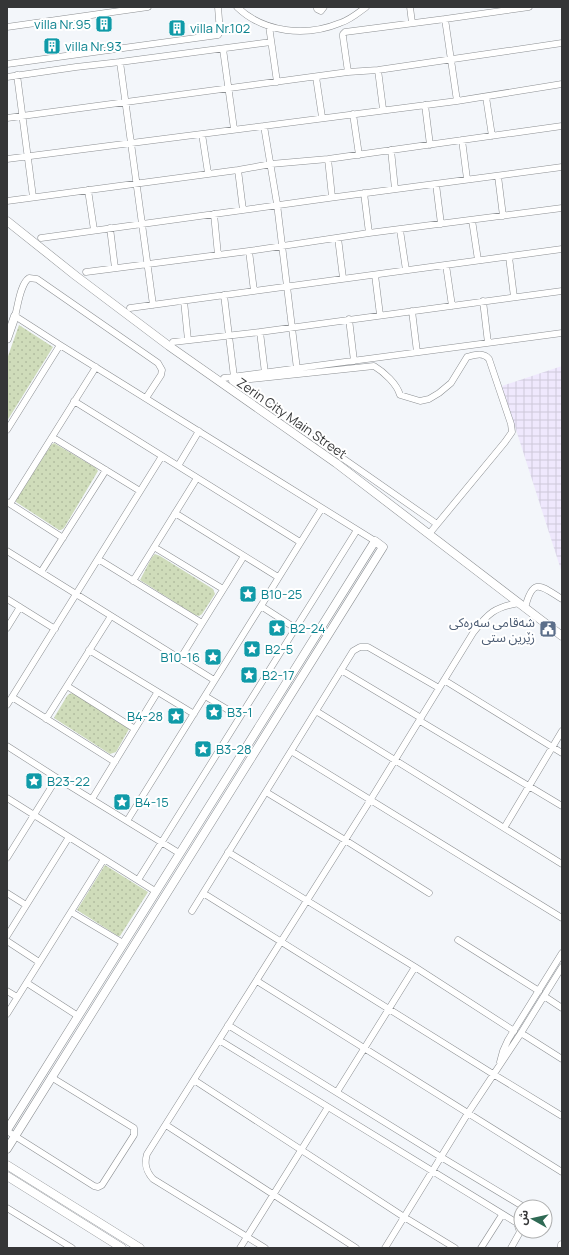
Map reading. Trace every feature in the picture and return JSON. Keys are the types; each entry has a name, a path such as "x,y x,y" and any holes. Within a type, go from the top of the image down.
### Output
{"street":[{"path":"7,27 148,7"},
{"path":"7,64 218,35 220,32 218,7"},
{"path":"237,7 269,26 288,30 306,31 324,29 341,23 355,16 366,7"},
{"path":"317,7 317,9 321,11 324,7"},
{"path":"410,7 412,23"},
{"path":"475,7 476,15"},
{"path":"348,72 343,37 344,32 529,7"},
{"path":"445,19 457,101"},
{"path":"269,26 277,82"},
{"path":"7,77 76,66 120,62 271,42"},
{"path":"7,118 348,72 378,70 562,43"},
{"path":"223,49 234,129"},
{"path":"120,62 153,305"},
{"path":"378,70 383,109"},
{"path":"17,76 33,197"},
{"path":"316,77 322,117"},
{"path":"7,159 383,109 457,101 562,84"},
{"path":"486,97 492,136"},
{"path":"425,105 430,145"},
{"path":"353,114 359,155"},
{"path":"264,126 271,164 297,369"},
{"path":"7,201 238,170 271,164 359,155 562,126"},
{"path":"202,134 208,173"},
{"path":"462,140 467,179"},
{"path":"391,150 395,189"},
{"path":"328,159 332,197"},
{"path":"41,238 243,210 276,204 562,167"},
{"path":"238,170 243,210"},
{"path":"498,176 503,216"},
{"path":"436,184 441,224"},
{"path":"88,190 94,230"},
{"path":"364,193 369,233"},
{"path":"86,272 562,208"},
{"path":"214,214 218,255"},
{"path":"472,220 478,260"},
{"name":"Zerin City Main Street","path":"7,222 163,342 222,385 309,443 562,636"},
{"path":"110,228 115,268"},
{"path":"400,230 406,270"},
{"path":"338,238 343,278"},
{"path":"130,308 286,288 343,278 375,275 562,249"},
{"path":"249,251 254,291"},
{"path":"509,256 514,297"},
{"path":"446,265 452,306"},
{"path":"375,275 380,315"},
{"path":"7,339 16,316 22,288 26,279 37,279 161,366 161,375 146,398"},
{"path":"173,342 291,328 562,291"},
{"path":"224,296 234,377"},
{"path":"184,301 188,340"},
{"path":"483,301 488,343"},
{"path":"412,311 417,352"},
{"path":"7,1149 383,546 60,345 16,316"},
{"path":"349,319 354,361"},
{"path":"260,332 265,372"},
{"path":"224,378 562,333"},
{"path":"7,430 60,345"},
{"path":"427,533 512,432 511,424 487,357 477,354 467,357 451,383 446,388 429,399 420,400 400,395 398,388 374,366 232,381 435,522"},
{"path":"64,538 9,503 96,367"},
{"path":"74,401 300,542"},
{"path":"178,466 199,431"},
{"path":"52,437 140,491"},
{"path":"7,705 162,456"},
{"path":"42,572 106,470"},
{"path":"133,581 197,478"},
{"path":"127,821 322,508"},
{"path":"175,513 278,577"},
{"path":"138,880 357,530"},
{"path":"52,1077 132,1126 135,1130 134,1135 102,1185 96,1187 7,1131 155,891 375,541"},
{"path":"154,547 223,590"},
{"path":"7,551 214,680"},
{"path":"180,658 244,556"},
{"path":"98,559 202,623"},
{"path":"265,1248 153,1179 149,1175 145,1165 147,1154 346,840 473,633 486,616 502,606 522,605 529,594 536,588 540,587 548,589 562,598"},
{"path":"7,599 55,629"},
{"path":"261,606 295,628"},
{"path":"7,628 20,607"},
{"path":"46,719 111,616"},
{"path":"192,911 341,670 356,649 364,646 368,647 440,688"},
{"path":"89,650 194,714"},
{"path":"341,670 562,806"},
{"path":"444,680 562,753"},
{"path":"67,686 136,729"},
{"path":"92,799 158,693"},
{"path":"278,694 287,700"},
{"path":"204,696 240,717"},
{"path":"12,698 115,762"},
{"path":"316,711 396,759 562,864"},
{"path":"504,828 562,731"},
{"path":"7,746 179,853"},
{"path":"291,750 562,918"},
{"path":"7,858 57,778"},
{"path":"266,792 346,840 429,893"},
{"path":"7,798 155,891"},
{"path":"198,823 206,829"},
{"path":"7,936 69,837"},
{"path":"7,845 13,848"},
{"path":"228,852 415,967 514,1031"},
{"path":"7,1014 104,859"},
{"path":"7,893 26,905"},
{"path":"203,893 562,1116"},
{"path":"71,912 124,943"},
{"path":"458,940 539,991"},
{"path":"7,941 39,962"},
{"path":"500,1065 503,1051 514,1031 562,953"},
{"path":"336,1092 415,967"},
{"path":"385,1248 468,1113 521,1033 562,967"},
{"path":"256,981 562,1172"},
{"path":"27,983 78,1016"},
{"path":"96,987 104,993"},
{"path":"7,991 17,997"},
{"path":"544,996 562,1008"},
{"path":"228,1025 513,1200"},
{"path":"521,1033 562,1059"},
{"path":"219,1040 516,1223 520,1228 519,1235 511,1248"},
{"path":"194,1080 404,1217 455,1248"},
{"path":"240,1248 328,1108"},
{"path":"166,1125 356,1248"},
{"path":"7,1165 122,1248"},
{"path":"7,1176 140,1248"},
{"path":"7,1208 64,1246 72,1248"},
{"path":"482,1248 502,1214"}],"shaded area":[{"path":"562,366 562,573 502,386"}],"green space":[{"path":"19,325 53,347 7,421 7,359"},
{"path":"54,443 96,468 98,471 64,528 61,530 16,502 51,445"},
{"path":"155,554 213,589 215,594 202,614 199,616 195,615 140,580"},
{"path":"73,693 129,729 116,752 110,754 54,718 67,696"},
{"path":"105,865 148,892 120,936 77,910"}],"place":[{"name":"villa Nr.95","path":"104,24"},
{"name":"villa Nr.102","path":"177,28"},
{"name":"villa Nr.93","path":"52,46"},
{"name":"B10-25","path":"248,594"},
{"name":"B2-24","path":"277,628"},
{"name":"شەقامی سەرەکی زێرین ستی","path":"548,629"},
{"name":"B2-5","path":"252,649"},
{"name":"B10-16","path":"213,657"},
{"name":"B2-17","path":"249,675"},
{"name":"B3-1","path":"214,712"},
{"name":"B4-28","path":"176,716"},
{"name":"B3-28","path":"203,749"},
{"name":"B23-22","path":"34,781"},
{"name":"B4-15","path":"122,802"}]}
